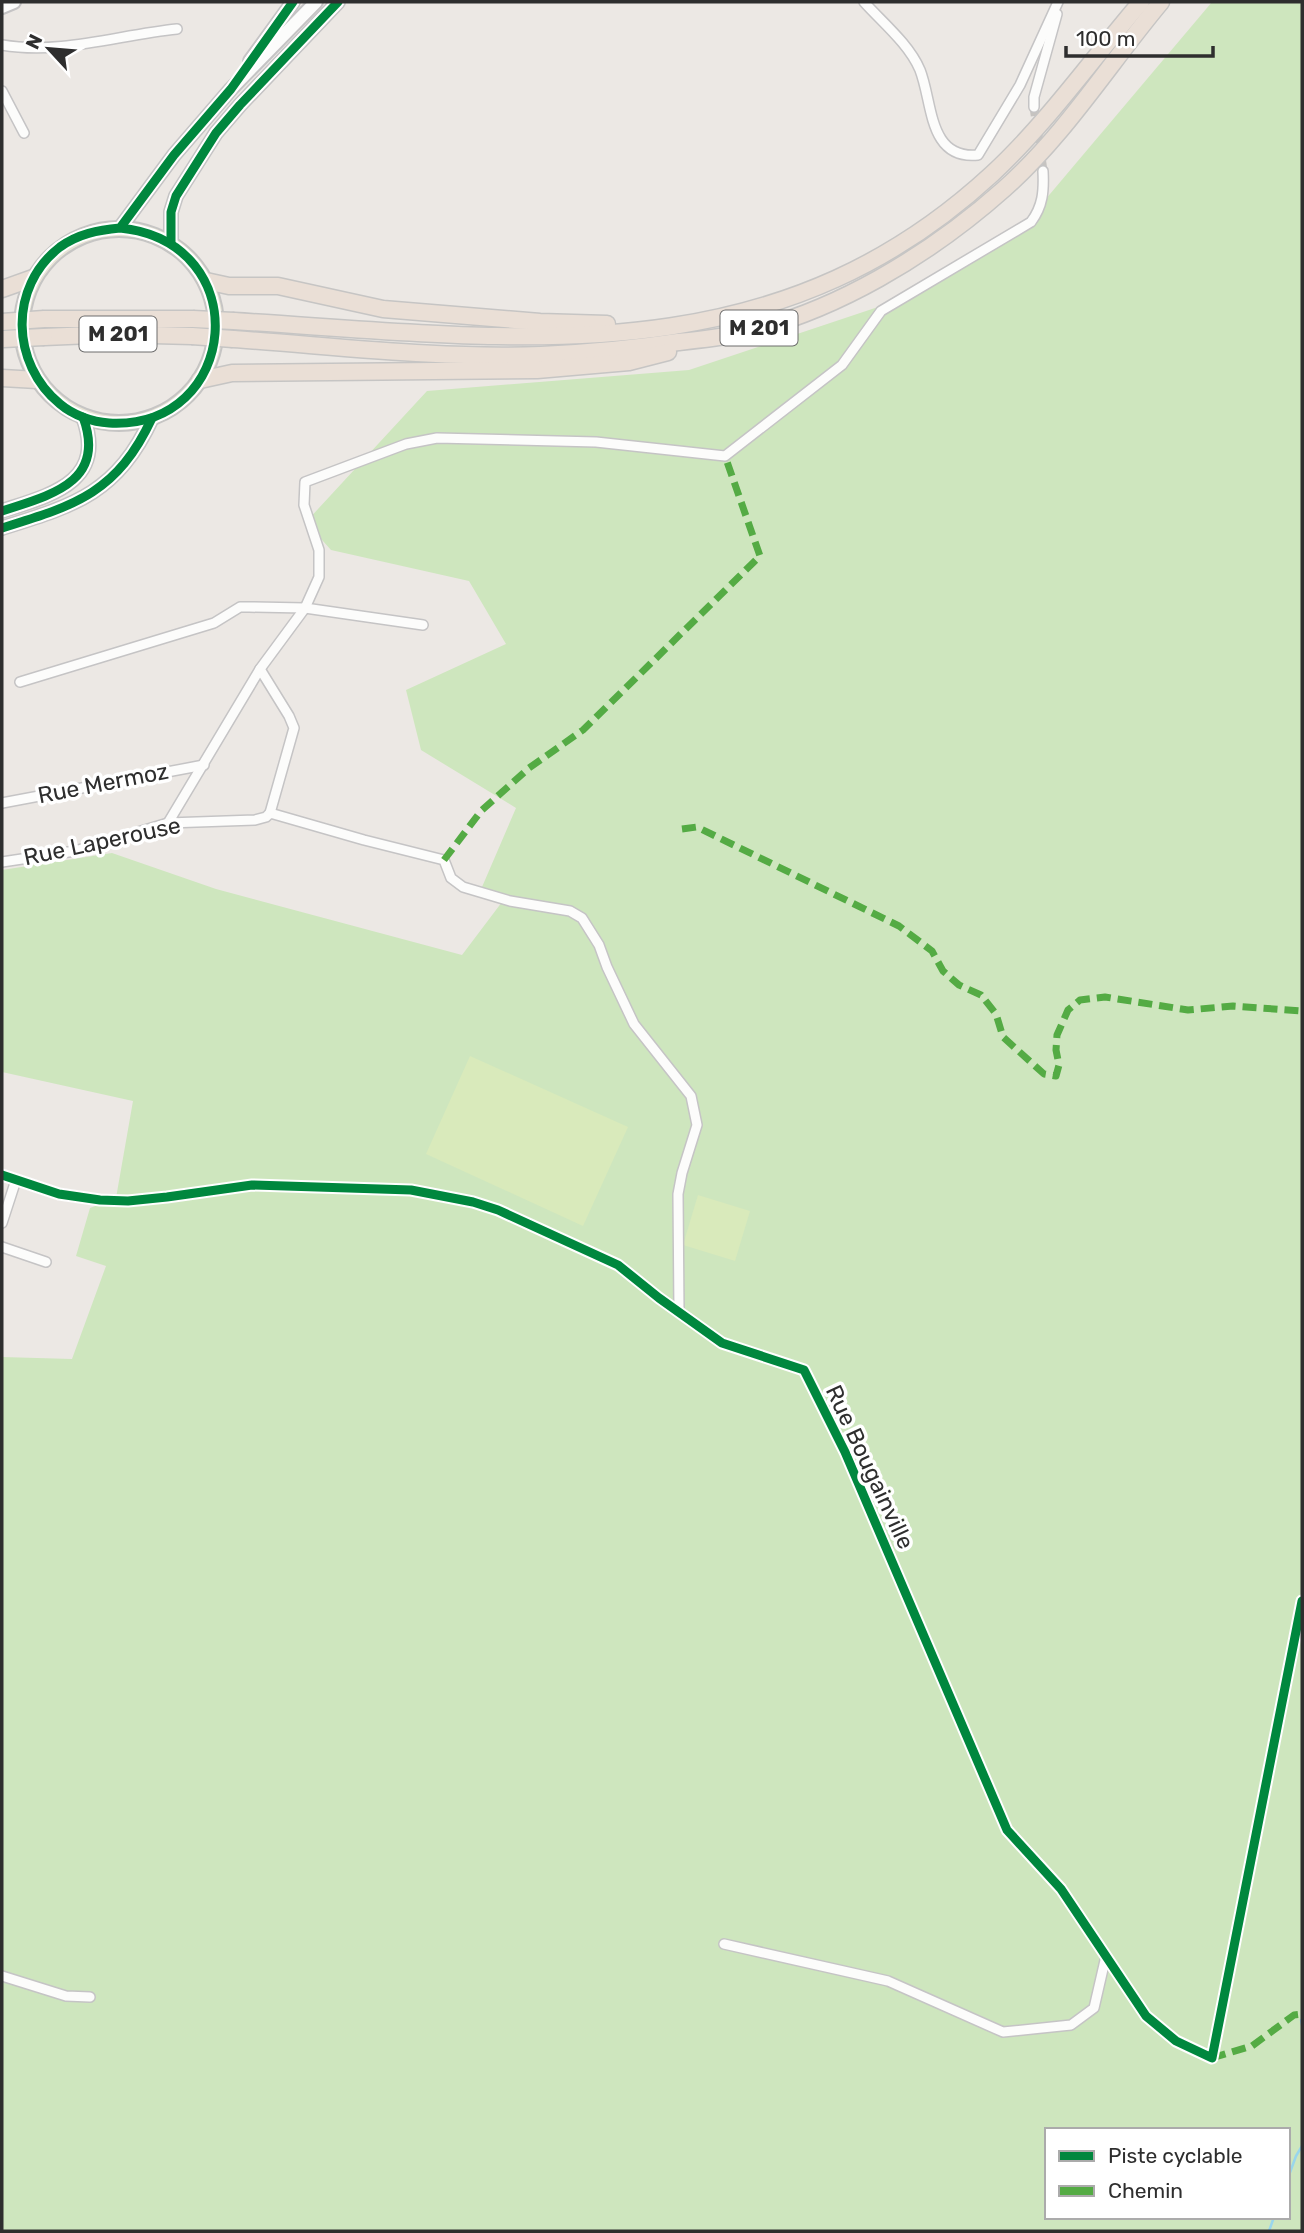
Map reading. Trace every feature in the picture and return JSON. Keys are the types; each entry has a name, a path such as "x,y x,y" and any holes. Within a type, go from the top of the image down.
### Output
{"highway":[{"name":"M 201","path":"2,322 44,319 193,318 462,336 537,338 614,334 711,321 757,309 806,292 885,255 939,219 992,174 1048,115 1141,2"},
{"name":"M 201","path":"2,339 115,334 192,336 447,354 539,355 629,349 736,334 787,319 835,300 895,270 950,234 1005,188 1037,155 1161,2"},
{"path":"2,289 33,278"},
{"path":"206,281 229,286 278,286 383,309 586,325 634,323 700,315 806,292"},
{"path":"200,380 232,373 460,372 584,367 629,362 736,334"},
{"path":"2,378 37,380"}],"main road":[{"path":"2,7 14,2"},
{"path":"231,89 293,2"},
{"path":"120,228 174,155 231,89 316,2"},
{"path":"171,243 170,212 176,196 210,142 240,104 338,2"},
{"path":"99,230 138,230 171,243 191,260 206,281 214,305 216,331 211,356 200,380 187,396 170,409 152,418 129,423 106,423 83,417 65,408 50,396 37,380 26,356 21,330 23,303 33,278 45,261 61,247 79,236 99,230"},
{"path":"2,511 53,493 77,475 87,462 90,448 83,417"},
{"path":"2,528 56,511 97,491 133,454 152,418"}],"street":[{"path":"864,2 907,50 919,69 930,115 943,143 953,153 964,156 978,155 984,148 998,119 1020,85 1059,2"},
{"path":"1034,107 1034,97 1059,2"},
{"path":"2,45 23,49 61,48 177,29"},
{"path":"2,91 24,133"},
{"path":"167,823 260,668 305,608 319,578 319,550 304,505 305,482 406,444 437,438 596,442 725,456 842,365 881,311 1031,222 1040,211 1044,191 1043,171"},
{"path":"20,682 214,623 240,607 305,608 424,625"},
{"path":"260,668 294,728 270,813"},
{"name":"Rue Mermoz","path":"2,803 204,765"},
{"name":"Rue Laperouse","path":"2,862 75,850 167,823 255,820 270,813 444,860 451,878 463,887 510,901 570,911 582,918 599,945 634,1024 691,1096 696,1111 696,1135 688,1153 678,1194 679,1312"},
{"name":"Rue Bougainville","path":"2,1175 73,1197 114,1201 167,1197 252,1185 411,1190 448,1197 498,1210 618,1265 722,1343 804,1370 845,1452 1007,1830 1061,1889 1146,2017 1176,2041 1212,2058 1302,1601"},
{"path":"2,1223 16,1180"},
{"path":"2,1247 46,1262"},
{"path":"724,1944 888,1981 1003,2032 1071,2025 1094,2008 1106,1956"},
{"path":"2,1976 66,1996 90,1997"}],"green space":[{"path":"1212,2 1302,2 1302,2231 2,2231 2,1357 72,1359 106,1266 76,1256 90,1208 116,1198 133,1101 2,1072 2,870 112,853 216,889 462,955 502,902 482,887 516,808 421,750 406,690 506,644 469,581 331,550 306,522 427,391 689,370 896,301 1023,226"},
{"path":"470,1056 628,1127 583,1226 426,1154"},
{"path":"698,1195 750,1211 735,1261 683,1245"}],"waterway":[{"path":"1301,2020 1302,2025"},
{"path":"1290,2172 1302,2146"},
{"path":"1269,2231 1273,2219"}],"tunnel":[{"path":"1034,107 1043,171"}],"marked path":[{"path":"444,860 481,811 529,768 583,730 760,556 725,456"},
{"path":"682,829 697,827 899,926 932,951 943,971 959,985 981,995 996,1014 1003,1037 1044,1074 1056,1076 1059,1065 1057,1035 1068,1010 1080,1000 1105,997 1188,1010 1233,1006 1302,1011"},
{"path":"1212,2058 1252,2046 1294,2015 1302,2014"}],"cycle path":[{"path":"120,228 164,241 195,265 211,298 215,333 206,368 185,397 153,417 109,423 83,417 65,408 44,387 32,368 22,326 24,304 31,283 43,264 60,247 88,233 120,228 174,155 231,89 293,2"},
{"path":"171,243 171,212 176,196 216,133 338,2"},
{"path":"2,511 55,491 81,471 87,457 88,439 83,417"},
{"path":"2,528 73,503 109,480 139,443 152,418"},
{"path":"2,1175 59,1194 100,1200 128,1201 252,1185 411,1190 473,1202 498,1210 618,1265 722,1343 804,1370 845,1452 1007,1830 1061,1889 1146,2016 1176,2041 1212,2058 1302,1601"}]}
